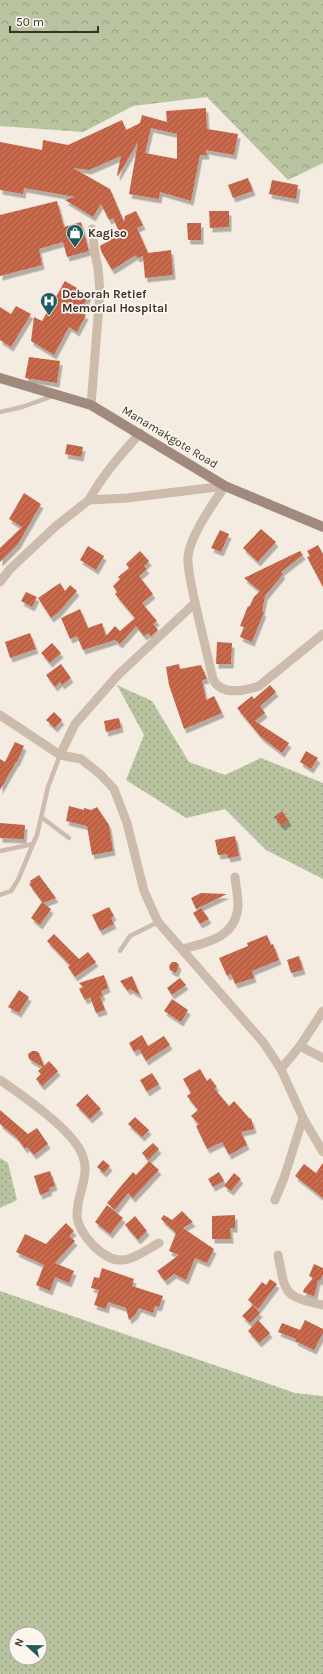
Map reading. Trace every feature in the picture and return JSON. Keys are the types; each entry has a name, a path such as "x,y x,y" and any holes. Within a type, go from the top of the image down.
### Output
{"street":[{"path":"91,405 100,292 92,229"},
{"name":"Manamakgote Road","path":"0,378 91,405 140,433 225,486 323,527"},
{"path":"0,582 10,569 56,526 90,500 99,482 110,466 140,433"},
{"path":"90,500 127,498 225,486"},
{"path":"225,486 208,510 191,546 188,563 213,679 219,688 224,690 249,689 259,686 323,634"},
{"path":"60,755 75,724 118,675 196,603"},
{"path":"0,715 60,755 81,759 100,774 114,789 127,823 144,892 158,922 263,1042 281,1070 303,1118 323,1152"},
{"path":"182,949 212,942 222,936 231,927 236,916 238,906 235,877"},
{"path":"281,1070 300,1046 323,1011"},
{"path":"300,1046 323,1058"},
{"path":"0,1080 23,1096 65,1131 80,1150 86,1165 86,1176 77,1204 77,1217 82,1232 99,1251 109,1258 122,1260 130,1258 159,1243"},
{"path":"275,1200 284,1178 303,1118"},
{"path":"278,1255 284,1284 288,1293 295,1298 323,1305"}],"lane":[{"path":"0,412 22,407 56,394"},
{"path":"0,895 11,891 18,880 37,835 48,787 60,755"},
{"path":"41,817 69,838"},
{"path":"0,851 33,844"},
{"path":"120,951 130,936 158,922"}],"green space":[{"path":"0,0 323,0 323,163 288,180 207,97 133,106 83,132 0,126"},
{"path":"117,685 152,701 189,762 225,775 261,758 323,783 323,879 266,850 225,809 186,818 126,780 144,735"},
{"path":"0,1158 8,1163 17,1200 0,1208"},
{"path":"0,1291 295,1393 323,1396 323,1674 0,1674"}],"building":[{"path":"206,108 207,129 238,134 234,155 206,150 207,155 200,155 191,201 160,192 159,199 129,194 138,142 118,176 121,156 89,170 73,168 110,189 124,222 125,216 136,211 143,225 137,228 148,253 171,250 173,275 145,278 143,256 137,258 136,255 112,270 101,251 100,246 120,234 113,218 109,220 101,204 93,217 65,200 75,197 24,188 23,194 0,190 0,142 42,150 43,140 68,145 122,120 126,130 140,123 142,115 167,122 166,111","holes":["151,128 177,134 177,159 145,153"]},
{"path":"248,178 253,191 233,198 228,185"},
{"path":"272,180 298,185 296,199 269,194"},
{"path":"57,201 64,227 81,222 89,251 67,257 63,242 39,249 42,265 0,276 0,215"},
{"path":"209,211 229,211 229,227 210,228"},
{"path":"187,223 201,223 201,240 188,240"},
{"path":"65,281 89,295 80,312 86,315 77,332 69,327 54,355 31,341 34,317 42,321"},
{"path":"16,306 31,314 11,347 0,340 0,307 11,314"},
{"path":"29,357 60,361 57,383 25,378"},
{"path":"67,444 83,447 81,457 65,454"},
{"path":"24,493 41,504 18,544 0,562 0,548 22,527 9,519"},
{"path":"261,529 276,542 258,562 243,548"},
{"path":"220,530 229,534 221,552 211,548"},
{"path":"318,545 323,554 323,587 307,557 310,556 307,551"},
{"path":"88,546 104,556 96,570 80,560"},
{"path":"140,551 149,561 144,566 147,569 139,576 153,594 142,603 157,621 153,624 158,630 151,636 148,633 144,636 136,626 120,644 115,640 83,650 77,636 70,639 61,618 80,609 88,628 102,623 106,636 115,626 120,631 135,618 115,594 117,592 113,586 120,579 118,577 129,568 126,564"},
{"path":"300,551 303,555 281,572 283,574 265,596 262,612 264,612 252,642 240,637 244,627 240,626 248,606 249,607 254,597 260,591 244,578"},
{"path":"60,583 65,591 70,585 77,591 59,612 51,618 38,598"},
{"path":"26,592 37,597 32,607 21,601"},
{"path":"30,633 36,649 10,658 5,642"},
{"path":"217,642 232,643 231,664 216,664"},
{"path":"52,643 61,653 50,663 41,653"},
{"path":"61,664 71,678 62,685 60,682 55,687 46,675"},
{"path":"179,664 180,669 201,665 207,679 202,680 206,700 214,696 222,713 184,729 169,685 166,667"},
{"path":"270,685 276,692 260,706 265,713 255,721 289,743 282,753 261,737 237,708 252,696 254,699"},
{"path":"54,712 62,720 55,728 46,720"},
{"path":"119,718 121,728 106,732 104,721"},
{"path":"15,742 24,746 17,762 0,790 0,759 5,762"},
{"path":"306,751 318,758 311,769 300,762"},
{"path":"69,806 84,810 84,808 91,810 97,807 109,825 113,851 92,855 87,826 66,821"},
{"path":"282,811 289,821 282,826 274,817"},
{"path":"0,823 25,825 24,839 0,838"},
{"path":"235,836 239,856 228,858 227,854 218,855 215,840"},
{"path":"39,875 56,898 43,903 29,884 31,883 30,881"},
{"path":"201,893 227,894 196,909 191,898"},
{"path":"42,902 51,909 40,925 31,918"},
{"path":"109,907 114,916 111,918 114,924 100,931 92,915"},
{"path":"201,908 209,919 200,924 193,913"},
{"path":"54,934 79,959 88,952 96,962 75,977 68,967 70,965 47,941"},
{"path":"267,935 271,945 273,944 279,960 252,971 254,978 235,984 231,974 227,976 219,958 248,946 247,943"},
{"path":"299,956 303,970 291,973 287,960"},
{"path":"172,962 176,962 179,965 176,973 170,970 169,966"},
{"path":"104,975 108,988 101,991 103,996 100,997 105,1010 96,1013 90,997 85,1000 79,989 83,987 79,983"},
{"path":"132,976 140,995 130,989 128,991 120,981"},
{"path":"180,978 186,985 172,995 167,988"},
{"path":"19,990 29,997 19,1013 8,1007"},
{"path":"172,999 188,1010 181,1022 164,1011"},
{"path":"142,1035 148,1046 164,1036 170,1045 146,1061 139,1049 134,1052 129,1043"},
{"path":"32,1051 39,1053 44,1066 49,1061 58,1071 42,1086 36,1079 41,1074 38,1071 43,1067 29,1059 28,1054"},
{"path":"200,1069 207,1081 210,1078 217,1087 214,1088 229,1106 234,1101 250,1119 251,1118 254,1129 241,1132 247,1145 229,1155 222,1142 207,1149 196,1126 199,1124 191,1116 198,1110 187,1096 191,1093 183,1079"},
{"path":"152,1073 159,1084 147,1092 140,1080"},
{"path":"87,1094 101,1109 90,1119 76,1105"},
{"path":"0,1110 28,1134 37,1128 48,1144 34,1155 27,1147 25,1149 17,1138 0,1124"},
{"path":"135,1117 149,1130 142,1137 128,1124"},
{"path":"153,1143 159,1149 148,1160 142,1153"},
{"path":"103,1160 110,1166 104,1173 97,1167"},
{"path":"149,1161 159,1170 133,1198 128,1193 115,1210 107,1203 133,1172 136,1175"},
{"path":"323,1163 323,1198 295,1176 304,1164 316,1173"},
{"path":"50,1171 55,1186 49,1188 50,1191 40,1195 34,1176"},
{"path":"219,1172 224,1181 213,1187 208,1179"},
{"path":"234,1173 241,1179 231,1191 224,1186"},
{"path":"107,1205 123,1218 110,1234 95,1222"},
{"path":"182,1211 193,1222 183,1228 214,1249 207,1263 195,1258 186,1280 174,1274 165,1281 157,1271 179,1255 169,1251 176,1233 161,1219 164,1215 172,1220"},
{"path":"235,1215 235,1228 230,1228 231,1239 212,1239 212,1216"},
{"path":"135,1216 147,1231 138,1240 125,1225"},
{"path":"66,1223 74,1231 69,1236 75,1241 55,1263 74,1271 69,1283 55,1277 50,1291 36,1285 44,1265 16,1252 25,1234 46,1244"},
{"path":"314,1264 323,1268 323,1274 320,1281 318,1280 315,1294 313,1296 303,1292 313,1278 309,1276"},
{"path":"102,1268 134,1279 132,1286 163,1296 159,1307 155,1306 153,1313 139,1308 135,1315 129,1320 126,1308 108,1302 106,1309 94,1305 99,1290 91,1288 94,1277 99,1278"},
{"path":"270,1279 277,1284 258,1309 248,1300 262,1282 266,1285"},
{"path":"253,1305 260,1313 250,1323 242,1316"},
{"path":"258,1320 270,1333 259,1343 248,1331"},
{"path":"305,1320 323,1329 323,1333 314,1350 295,1341 296,1339 278,1332 282,1323 300,1330"}],"place":[{"name":"Kagiso","path":"75,248"},
{"name":"Deborah Retief Memorial Hospital","path":"49,316"}]}
